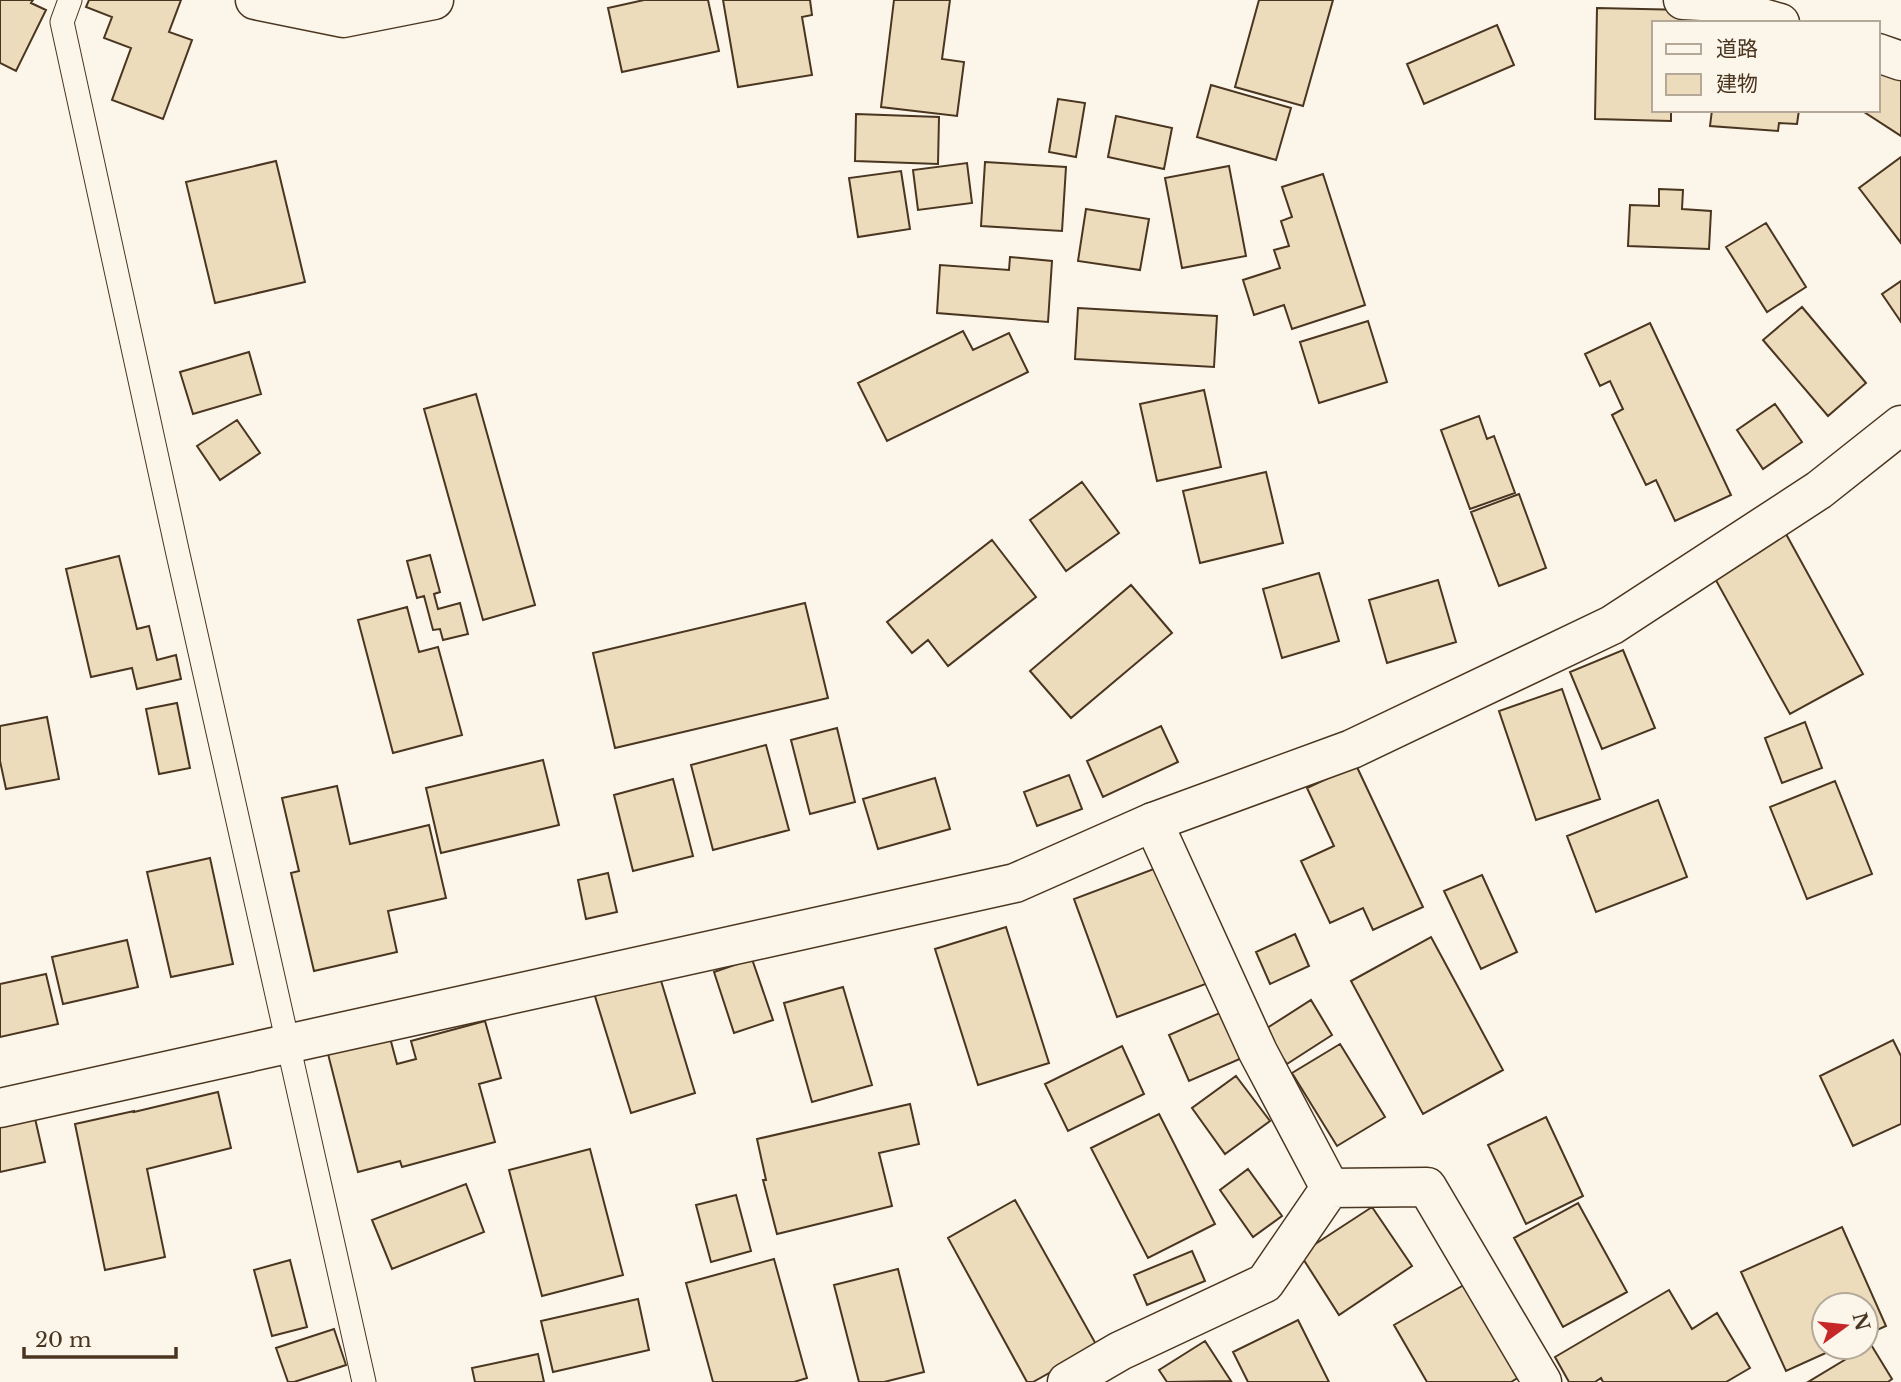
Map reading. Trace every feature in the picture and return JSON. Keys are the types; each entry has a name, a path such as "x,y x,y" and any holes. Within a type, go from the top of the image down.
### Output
{"street":[{"path":"255,0 343,18 434,0"},
{"path":"1683,0 1702,1 1773,21"},
{"path":"1880,54 1901,61"},
{"path":"0,1108 1015,883 1153,822 1352,749 1612,625 1819,490 1901,425"},
{"path":"1153,822 1258,1052 1330,1188"},
{"path":"1330,1188 1427,1187 1542,1382"},
{"path":"1067,1382 1119,1351 1265,1283 1330,1188"}],"lane":[{"path":"70,0 62,22 174,538 365,1382"}],"building":[{"path":"0,0 33,0 31,3 46,10 16,71 0,63"},
{"path":"89,0 181,0 169,32 192,40 163,119 112,100 131,48 104,38 112,17 86,7"},
{"path":"644,0 708,0 719,51 622,72 608,8"},
{"path":"723,0 810,0 812,15 802,17 812,75 738,87"},
{"path":"894,0 950,0 942,59 964,62 957,116 881,107"},
{"path":"1259,0 1333,0 1303,106 1235,87"},
{"path":"1597,8 1687,10 1687,21 1652,21 1652,112 1671,112 1671,121 1595,119"},
{"path":"1497,25 1514,65 1424,104 1407,64"},
{"path":"1885,65 1901,76 1901,136 1864,112 1880,112 1880,73"},
{"path":"1211,85 1291,108 1276,160 1197,137"},
{"path":"1058,99 1085,103 1076,157 1049,152"},
{"path":"1712,112 1799,112 1797,124 1779,123 1778,131 1710,126"},
{"path":"856,114 939,117 938,164 855,161"},
{"path":"1116,116 1172,128 1164,169 1108,157"},
{"path":"1901,157 1901,243 1859,188"},
{"path":"276,161 305,282 215,303 186,182"},
{"path":"985,162 1066,167 1062,231 981,226"},
{"path":"967,163 972,203 918,210 913,170"},
{"path":"1229,166 1246,256 1182,268 1165,178"},
{"path":"901,171 910,229 858,237 849,178"},
{"path":"1323,174 1365,305 1292,329 1284,305 1254,315 1243,280 1280,268 1274,250 1289,246 1281,221 1292,217 1282,187"},
{"path":"1659,189 1683,190 1682,209 1711,211 1709,249 1628,246 1630,205 1659,206"},
{"path":"1086,209 1149,219 1140,270 1078,261"},
{"path":"1766,223 1806,287 1767,312 1726,247"},
{"path":"1010,257 1052,261 1048,322 937,313 940,265 1009,270"},
{"path":"1901,281 1901,322 1882,294"},
{"path":"1802,307 1866,383 1828,416 1763,340"},
{"path":"1078,308 1217,316 1214,367 1075,359"},
{"path":"1368,321 1387,382 1319,403 1300,342"},
{"path":"1650,323 1731,495 1675,521 1656,480 1646,485 1612,415 1623,409 1610,381 1600,386 1585,354"},
{"path":"963,331 973,350 1009,333 1028,372 887,441 858,383"},
{"path":"249,352 261,394 193,414 180,372"},
{"path":"1204,390 1221,467 1157,481 1140,404"},
{"path":"476,394 535,605 483,620 424,409"},
{"path":"1775,404 1802,442 1763,469 1737,430"},
{"path":"1479,416 1487,439 1494,436 1515,493 1470,509 1441,430"},
{"path":"237,420 260,453 220,480 197,446"},
{"path":"1266,472 1283,543 1200,563 1183,491"},
{"path":"1082,482 1119,533 1066,571 1030,520"},
{"path":"1519,494 1546,568 1499,586 1471,512"},
{"path":"1786,534 1863,674 1790,714 1713,575"},
{"path":"992,540 1036,597 948,666 928,640 912,653 887,622"},
{"path":"430,555 440,592 434,594 438,609 460,603 468,634 443,640 440,629 433,630 424,596 417,598 407,561"},
{"path":"119,556 137,629 149,626 157,660 176,655 181,679 137,689 132,668 91,677 66,569"},
{"path":"1319,573 1339,641 1282,658 1263,589"},
{"path":"1438,580 1456,642 1387,663 1369,600"},
{"path":"1131,585 1172,633 1071,718 1030,671"},
{"path":"805,603 828,698 615,748 593,653"},
{"path":"407,607 419,652 438,647 462,735 393,753 358,620"},
{"path":"1623,650 1655,728 1602,749 1570,672"},
{"path":"1562,689 1600,799 1536,820 1499,711"},
{"path":"177,703 190,768 159,774 146,709"},
{"path":"47,717 59,779 6,789 0,761 0,726"},
{"path":"1805,722 1822,768 1782,783 1765,738"},
{"path":"1161,726 1178,762 1103,797 1087,761"},
{"path":"837,728 855,802 810,814 791,740"},
{"path":"766,745 789,830 713,850 691,765"},
{"path":"543,760 559,825 441,853 426,788"},
{"path":"1356,765 1423,907 1373,930 1363,908 1330,923 1301,861 1334,846 1307,788"},
{"path":"1069,775 1082,809 1037,826 1024,792"},
{"path":"935,778 950,829 878,849 863,799"},
{"path":"673,779 693,856 633,871 614,795"},
{"path":"1835,781 1872,874 1807,899 1770,807"},
{"path":"337,786 350,844 429,825 446,898 388,911 397,952 314,971 291,873 299,871 282,798"},
{"path":"1658,800 1687,877 1596,912 1567,836"},
{"path":"210,858 233,964 171,977 147,872"},
{"path":"1167,864 1211,982 1117,1017 1074,899"},
{"path":"608,873 617,912 586,919 578,880"},
{"path":"1482,875 1517,952 1481,969 1444,891"},
{"path":"1006,927 1049,1063 978,1085 935,949"},
{"path":"1295,934 1309,966 1270,984 1256,952"},
{"path":"1431,937 1503,1070 1423,1114 1351,981"},
{"path":"127,940 138,987 63,1004 52,957"},
{"path":"752,959 773,1020 734,1033 714,972"},
{"path":"46,974 58,1024 0,1037 0,984"},
{"path":"659,974 695,1093 631,1113 594,993"},
{"path":"843,987 872,1085 812,1102 784,1003"},
{"path":"1311,1000 1332,1035 1287,1064 1264,1030"},
{"path":"1222,1012 1242,1058 1189,1081 1169,1035"},
{"path":"485,1021 501,1078 479,1084 495,1142 402,1167 400,1161 358,1172 327,1050 389,1034 397,1064 416,1059 411,1041"},
{"path":"1893,1040 1901,1056 1901,1124 1853,1146 1820,1076"},
{"path":"1340,1044 1385,1117 1337,1146 1292,1073"},
{"path":"1122,1046 1144,1094 1068,1131 1045,1084"},
{"path":"1236,1076 1270,1121 1225,1154 1192,1108"},
{"path":"218,1092 231,1148 147,1169 165,1257 105,1270 75,1124"},
{"path":"910,1104 919,1144 879,1153 892,1206 777,1234 763,1180 766,1180 757,1139"},
{"path":"34,1114 45,1162 0,1172 0,1121"},
{"path":"1159,1114 1215,1224 1148,1258 1091,1148"},
{"path":"1546,1117 1583,1196 1526,1224 1488,1145"},
{"path":"590,1149 623,1275 542,1296 509,1170"},
{"path":"1248,1169 1282,1216 1253,1237 1220,1190"},
{"path":"466,1184 484,1232 392,1269 372,1220"},
{"path":"736,1195 751,1251 711,1262 696,1205"},
{"path":"1015,1200 1097,1346 1033,1382 1027,1382 948,1238"},
{"path":"1578,1203 1627,1292 1563,1327 1514,1238"},
{"path":"1372,1207 1412,1266 1339,1315 1300,1254"},
{"path":"1842,1227 1870,1291 1810,1291 1810,1360 1786,1371 1741,1272"},
{"path":"1192,1251 1205,1281 1147,1305 1134,1275"},
{"path":"774,1259 807,1378 794,1382 713,1382 686,1283"},
{"path":"290,1260 307,1327 272,1336 254,1270"},
{"path":"898,1269 924,1372 884,1382 859,1382 834,1285"},
{"path":"1476,1278 1529,1371 1511,1382 1427,1382 1394,1325"},
{"path":"1669,1290 1692,1329 1717,1313 1750,1368 1726,1382 1603,1382 1601,1378 1595,1382 1569,1382 1555,1357"},
{"path":"638,1299 649,1350 553,1372 541,1321"},
{"path":"1880,1312 1886,1326 1880,1329"},
{"path":"1298,1320 1329,1382 1248,1382 1233,1352"},
{"path":"334,1329 346,1365 288,1382 276,1348"},
{"path":"1205,1341 1231,1381 1167,1382 1159,1370"},
{"path":"538,1354 544,1382 475,1382 472,1368"},
{"path":"1880,1359 1892,1379 1888,1382 1808,1382 1843,1361"}]}
